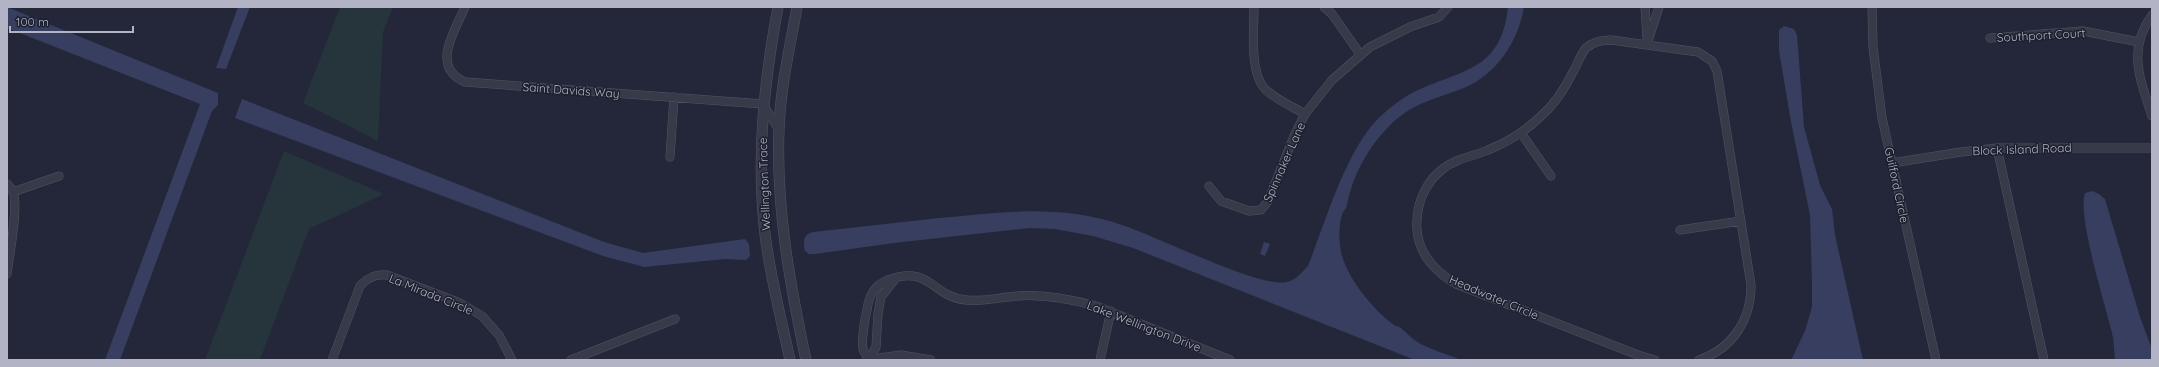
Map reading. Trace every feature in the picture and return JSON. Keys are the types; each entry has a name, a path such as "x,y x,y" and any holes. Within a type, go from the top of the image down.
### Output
{"street":[{"name":"Saint Davids Way","path":"466,7 448,47 446,59 451,71 465,82 763,104"},
{"name":"Wellington Trace","path":"778,7 763,104 761,177 766,235 790,360"},
{"name":"Wellington Trace","path":"797,7 785,76 779,130 782,210 791,290 806,360"},
{"path":"1254,7 1255,70 1259,81 1272,94 1305,114"},
{"path":"1324,7 1332,10 1360,54"},
{"name":"Spinnaker Lane","path":"1209,186 1221,201 1249,212 1260,210 1268,201 1295,134 1305,114 1332,80 1360,54 1390,36 1439,17 1448,7"},
{"path":"1645,7 1648,44"},
{"path":"1648,44 1659,7"},
{"name":"Guilford Circle","path":"1872,7 1877,83 1892,163 1936,360"},
{"path":"2152,15 2145,26 2139,42 2137,60 2138,72 2152,116"},
{"name":"Southport Court","path":"1990,38 2083,31 2139,42"},
{"name":"Headwater Circle","path":"1655,360 1638,355 1456,284 1437,271 1424,253 1417,232 1417,221 1421,199 1429,184 1449,164 1486,151 1521,132 1552,105 1564,89 1582,54 1590,45 1606,40 1648,44 1698,52 1708,57 1715,66 1751,285 1749,308 1739,330 1719,351 1699,360"},
{"path":"670,157 674,97"},
{"path":"763,104 779,130"},
{"path":"1521,132 1551,176"},
{"path":"1996,148 2044,360"},
{"name":"Block Island Road","path":"1892,163 1996,148 2152,148"},
{"path":"13,192 59,176"},
{"path":"7,184 13,192 13,224 7,274"},
{"path":"1680,230 1741,221"},
{"name":"La Mirada Circle","path":"332,360 360,286 369,277 381,274 471,308 495,329 512,360"},
{"name":"Lake Wellington Drive","path":"867,360 862,348 867,309 871,292 879,284 898,277 910,275 922,278 949,295 966,300 1019,296 1042,296 1073,300 1111,311 1228,360"},
{"path":"867,360 876,347 878,314 881,298 898,277"},
{"path":"1100,360 1111,311"},
{"path":"571,360 674,319"},
{"path":"867,360 901,355 931,360"}],"shaded area":[{"path":"340,7 393,7 383,32 378,141 303,103"},
{"path":"284,151 384,194 309,229 260,360 205,360"}],"water":[{"path":"7,7 218,93 218,105 212,111 120,360 105,360 200,104 7,28"},
{"path":"238,7 250,7 226,69 216,68"},
{"path":"1508,7 1524,7 1517,32 1504,55 1496,65 1476,82 1464,88 1430,100 1405,112 1389,126 1372,146 1359,169 1340,224 1339,233 1342,255 1352,278 1367,299 1384,317 1394,325 1401,328 1416,341 1429,348 1461,360 1415,360 1133,248 1093,236 1055,229 1030,228 894,243 815,254 809,254 805,251 804,239 807,235 813,232 1009,212 1054,212 1099,218 1122,225 1232,270 1255,277 1274,282 1287,282 1293,280 1308,266 1344,172 1363,137 1374,123 1392,106 1412,93 1462,73 1487,57 1497,45 1504,29"},
{"path":"1784,26 1794,29 1797,35 1804,127 1820,185 1832,209 1835,235 1863,360 1791,360 1805,331 1812,307 1812,283 1810,215 1791,122 1779,51 1779,30"},
{"path":"242,99 604,242 643,253 745,239 749,244 750,256 746,260 725,259 644,267 603,256 235,118"},
{"path":"2092,191 2105,199 2140,317 2152,349 2152,360 2115,360 2112,333 2093,260 2085,220 2085,193"},
{"path":"1264,242 1270,244 1265,256 1260,254"}]}
